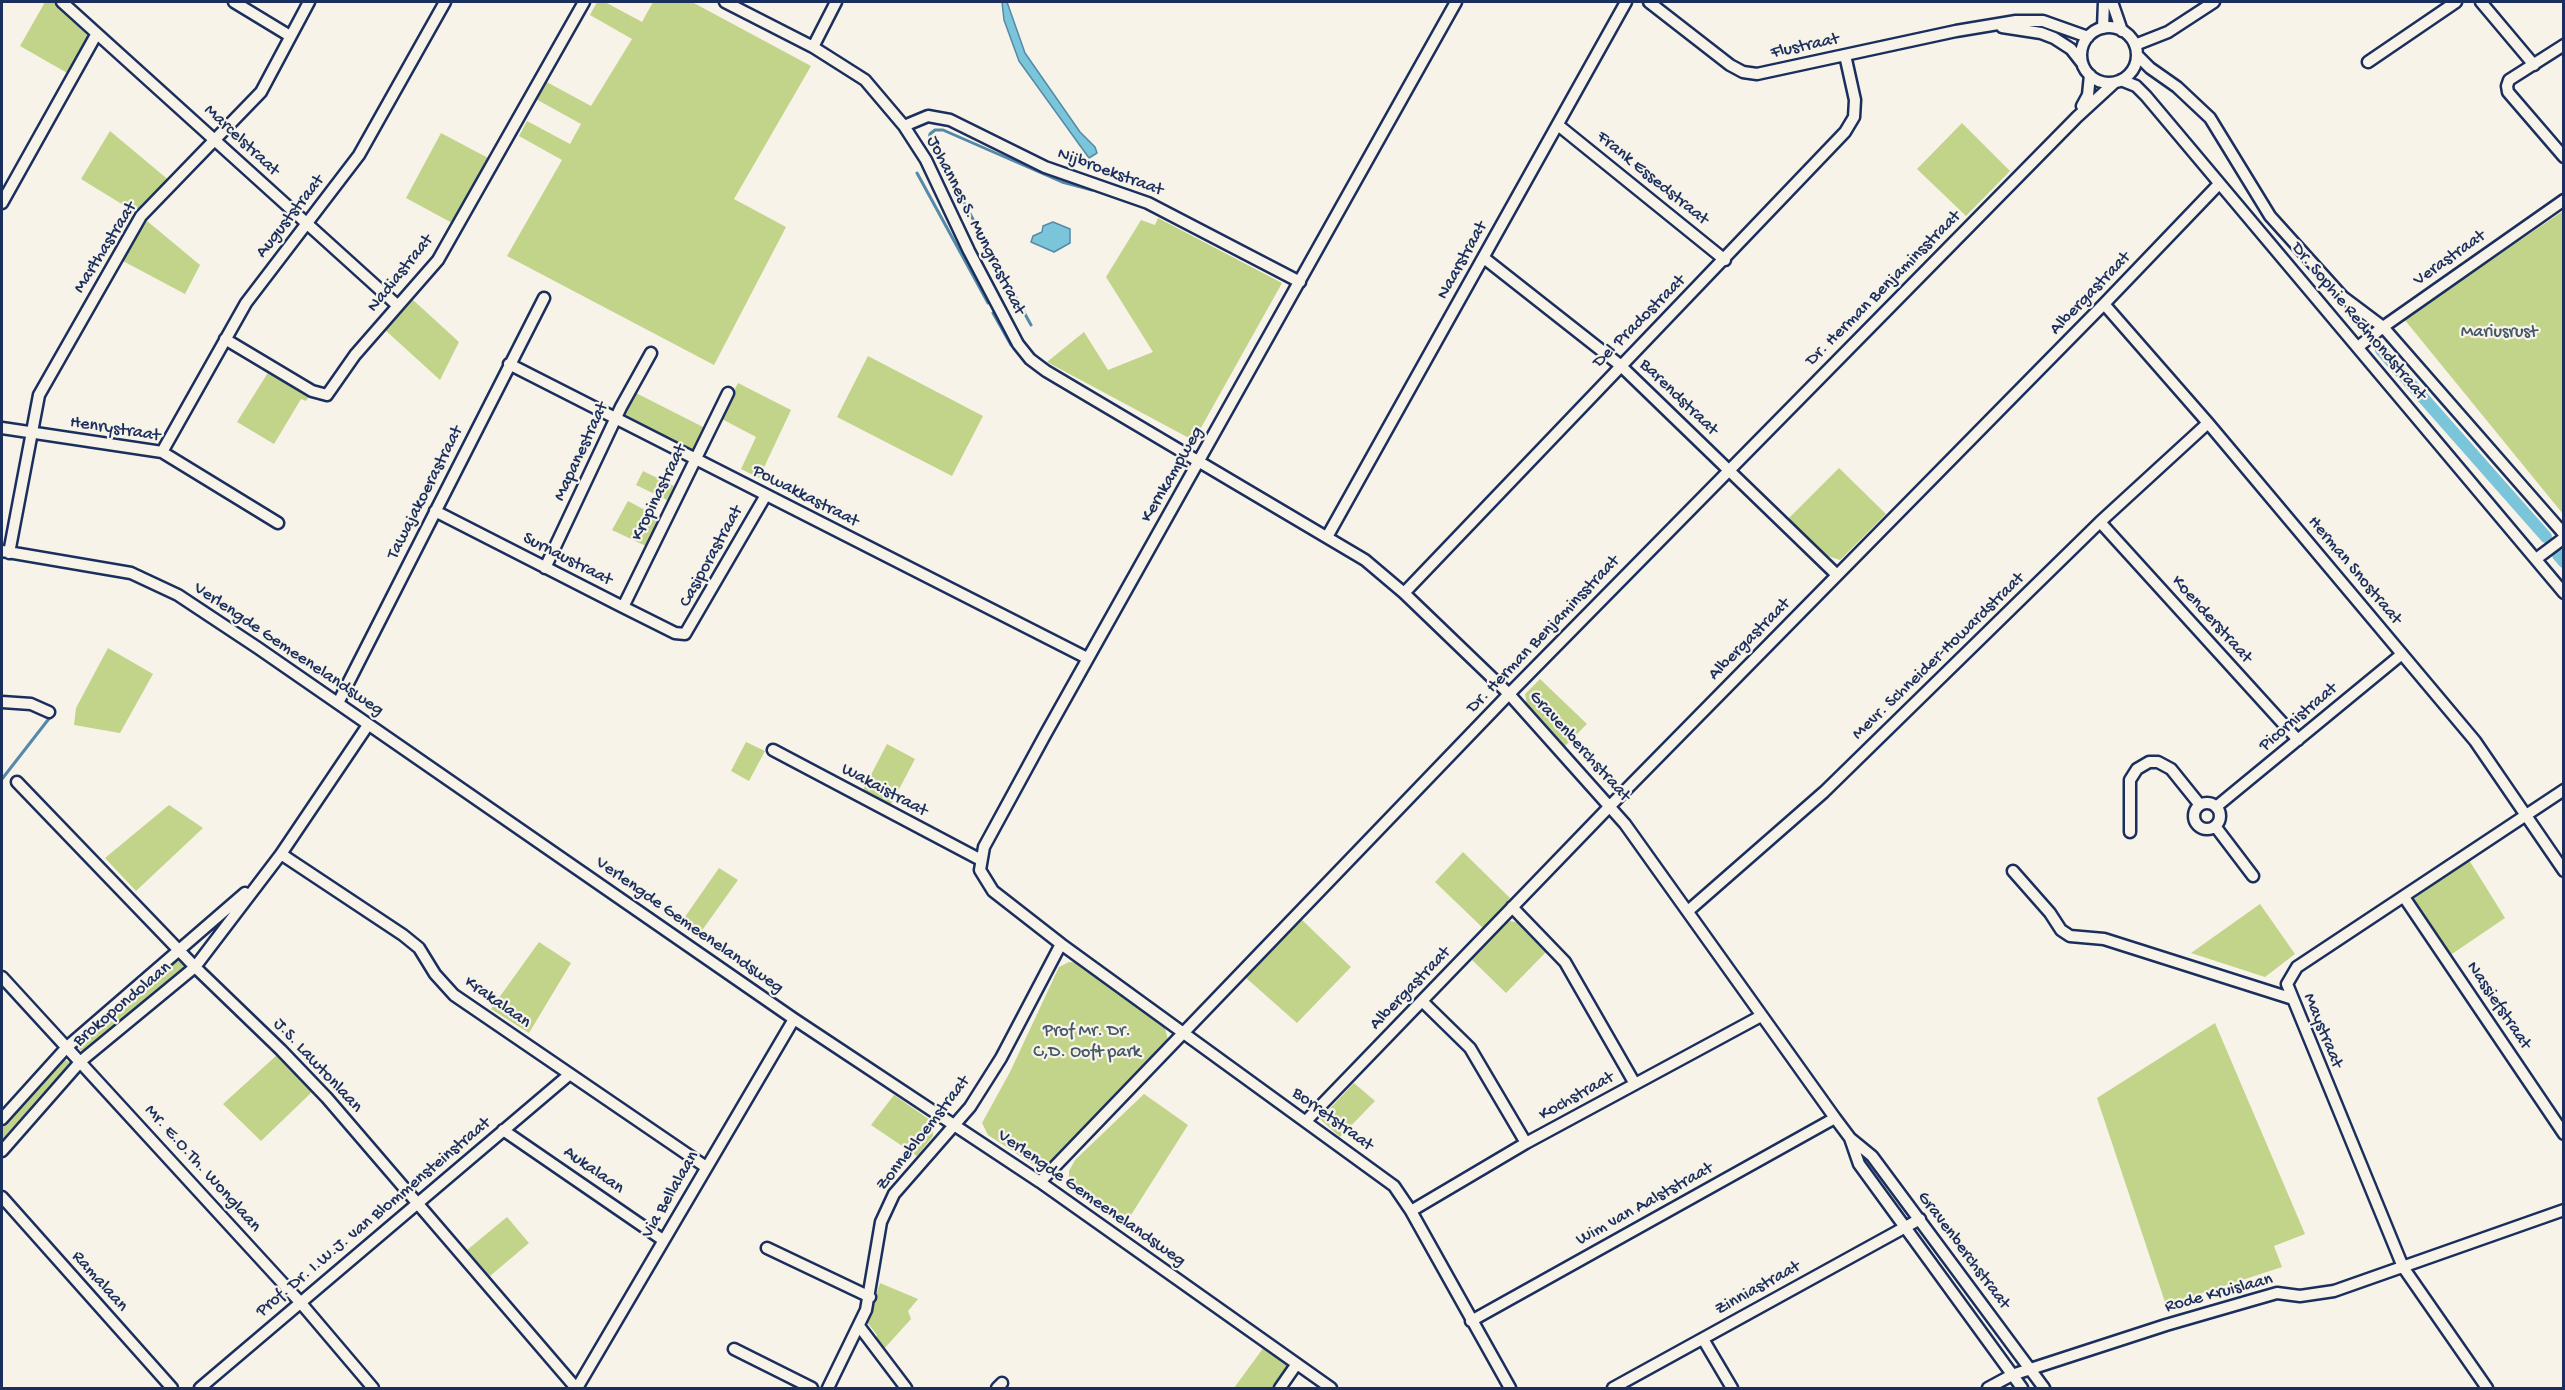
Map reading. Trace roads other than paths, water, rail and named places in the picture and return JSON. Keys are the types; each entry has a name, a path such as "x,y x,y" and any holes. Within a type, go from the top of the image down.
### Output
{"street":[{"name":"Marcelstraat","path":"62,2 397,305"},
{"path":"234,2 290,36"},
{"name":"Marthastraat","path":"5,552 33,434 39,395 141,216 261,92 309,2"},
{"name":"Auguststraat","path":"162,452 246,303 307,226 358,155 445,2"},
{"name":"Nadiastraat","path":"225,339 312,392 327,394 397,305 438,260 584,2"},
{"name":"Johannes S. Mungrastraat","path":"725,2 813,47 865,80 904,126 926,160 975,262 1018,344 1030,359 1046,371 1201,461"},
{"path":"813,47 837,2"},
{"name":"Kernkampweg","path":"981,860 984,847 1088,658 1201,461 1456,2"},
{"name":"Naarstraat","path":"1327,537 1626,2"},
{"name":"Flustraat","path":"1649,2 1718,56 1743,72 1757,74 2016,21 2043,21 2088,37"},
{"path":"2103,28 2104,2"},
{"path":"2112,2 2122,31 2136,50 2134,68 2118,81 2101,82 2090,75 2082,63 2082,51 2088,37 2103,28 2122,31"},
{"path":"2136,50 2214,2"},
{"path":"2368,62 2456,2"},
{"path":"2481,2 2534,65"},
{"name":"Flustraat","path":"1990,26 2041,33 2054,38 2071,49 2082,63"},
{"path":"2,203 96,35"},
{"path":"2564,45 2510,80 2508,92 2564,157"},
{"name":"Dr. Sophie Redmondstraat","path":"2136,50 2145,64 2177,87 2210,118 2270,216 2343,297 2383,327 2564,536"},
{"name":"Del Pradostraat","path":"1404,593 1845,132 1854,117 1855,100 1845,55"},
{"name":"Dr. Herman Benjaminsstraat","path":"2076,117 2088,95 2090,75"},
{"name":"Dr. Sophie Redmondstraat","path":"2118,81 2140,89 2564,594"},
{"name":"Dr. Herman Benjaminsstraat","path":"1040,1182 1509,694 2076,117 2118,81"},
{"name":"Nijbroekstraat","path":"904,126 928,116 950,120 1045,167 1148,203 1300,282"},
{"name":"Frank Essedstraat","path":"1558,125 1725,260"},
{"name":"Albergastraat","path":"1306,1121 1610,806 2219,184"},
{"name":"Verastraat","path":"2358,347 2564,200"},
{"name":"Barendstraat","path":"1484,258 1620,365 1838,575"},
{"name":"Tawajakoerastraat","path":"339,703 544,298"},
{"name":"Herman Snostraat","path":"2104,304 2208,423 2475,741 2564,871"},
{"name":"Mapanestraat","path":"545,568 651,353"},
{"name":"Powakkastraat","path":"509,364 1088,658"},
{"name":"Kropinastraat","path":"623,607 728,393"},
{"name":"Mevr. Schneider-Howardstraat","path":"1688,911 1824,792 2100,522 2208,423"},
{"name":"Henrystraat","path":"2,428 162,452 278,523"},
{"name":"Gravenberchstraat","path":"1201,461 1365,560 1404,593 1509,694 1610,806 1688,911 1834,1118 1850,1138 1872,1156 2044,1389"},
{"name":"Casiporastraat","path":"685,634 766,495"},
{"name":"Surnaustraat","path":"435,511 675,633 685,634"},
{"name":"Koenderstraat","path":"2100,522 2298,740"},
{"path":"2536,559 2564,536"},
{"name":"Verlengde Gemeenelandsweg","path":"5,552 110,568 156,583 250,642 794,1018 1040,1182 1331,1389"},
{"name":"Picornistraat","path":"2216,807 2402,654"},
{"path":"2,702 31,704 49,712"},
{"name":"Brokopondolaan","path":"2,1119 67,1047 259,880 282,854 368,724"},
{"name":"Wakaistraat","path":"772,750 981,860"},
{"path":"2130,832 2130,780 2137,769 2149,762 2158,762 2171,769 2200,805"},
{"name":"J.S. Lawtonlaan","path":"17,782 195,967 296,1066 576,1389"},
{"name":"Maystraat","path":"2487,1389 2403,1267 2290,998 2287,984 2297,967 2564,790"},
{"path":"2209,803 2216,807 2220,815 2215,826 2207,829 2196,824 2194,816 2200,805 2209,803"},
{"path":"2215,826 2253,876"},
{"name":"Krakalaan","path":"282,854 419,948 435,974 454,995 706,1167"},
{"path":"981,860 980,870 993,891 1061,944"},
{"path":"2013,871 2050,913 2061,930 2070,936 2104,939 2290,998"},
{"name":"Brokopondolaan","path":"2,1151 81,1061 195,967 234,918 259,880"},
{"name":"Nassiefstraat","path":"2404,897 2564,1134"},
{"path":"1512,907 1565,962 1635,1084"},
{"name":"Borretstraat","path":"1061,944 1394,1186 1411,1211 1510,1389"},
{"name":"Zonnebloemstraat","path":"828,1389 859,1326 870,1297 881,1222 894,1194 970,1107 1001,1058 1061,944"},
{"name":"Mr. E.O.Th. Wonglaan","path":"2,977 300,1302 373,1389"},
{"path":"1422,1001 1470,1048 1526,1143"},
{"name":"Kochstraat","path":"1411,1211 1526,1143 1761,1016"},
{"name":"Via Bellalaan","path":"576,1389 794,1018"},
{"name":"Prof. Dr. I.W.J. van Blommensteinstraat","path":"200,1389 570,1074"},
{"name":"Wim van Aalststraat","path":"1472,1321 1834,1118"},
{"name":"Aukalaan","path":"503,1130 663,1240"},
{"name":"Gravenberchstraat","path":"1850,1138 1859,1164 2022,1389"},
{"name":"Ramalaan","path":"2,1197 172,1389"},
{"name":"Rode Kruislaan","path":"1988,1389 2012,1375 2166,1325 2277,1293 2300,1296 2334,1291 2564,1210"},
{"name":"Zinniastraat","path":"1613,1389 1920,1219"},
{"path":"767,1248 870,1297"},
{"path":"859,1326 906,1389"},
{"path":"1703,1339 1732,1389"},
{"path":"734,1349 812,1389"},
{"path":"1280,1389 1296,1365"}],"water":[{"path":"1002,2 1007,2 1025,53 1080,132 1095,147 1097,153 1089,158 1019,61 1004,20"},
{"path":"1053,222 1070,229 1070,243 1054,252 1031,242 1033,236 1042,232 1043,226"}],"waterway":[{"path":"1031,325 929,139 930,134 935,130 943,130 1062,182 1092,190"},
{"path":"917,173 988,303"},
{"path":"993,313 1011,345"},
{"path":"2381,350 2546,537"},
{"path":"2558,555 2564,562"},
{"path":"2,779 51,716"}],"park label":[{"name":"Mariusrust","path":"2499,333"},
{"name":"Prof Mr. Dr. C,D. Ooft park","path":"1087,1042"}]}
